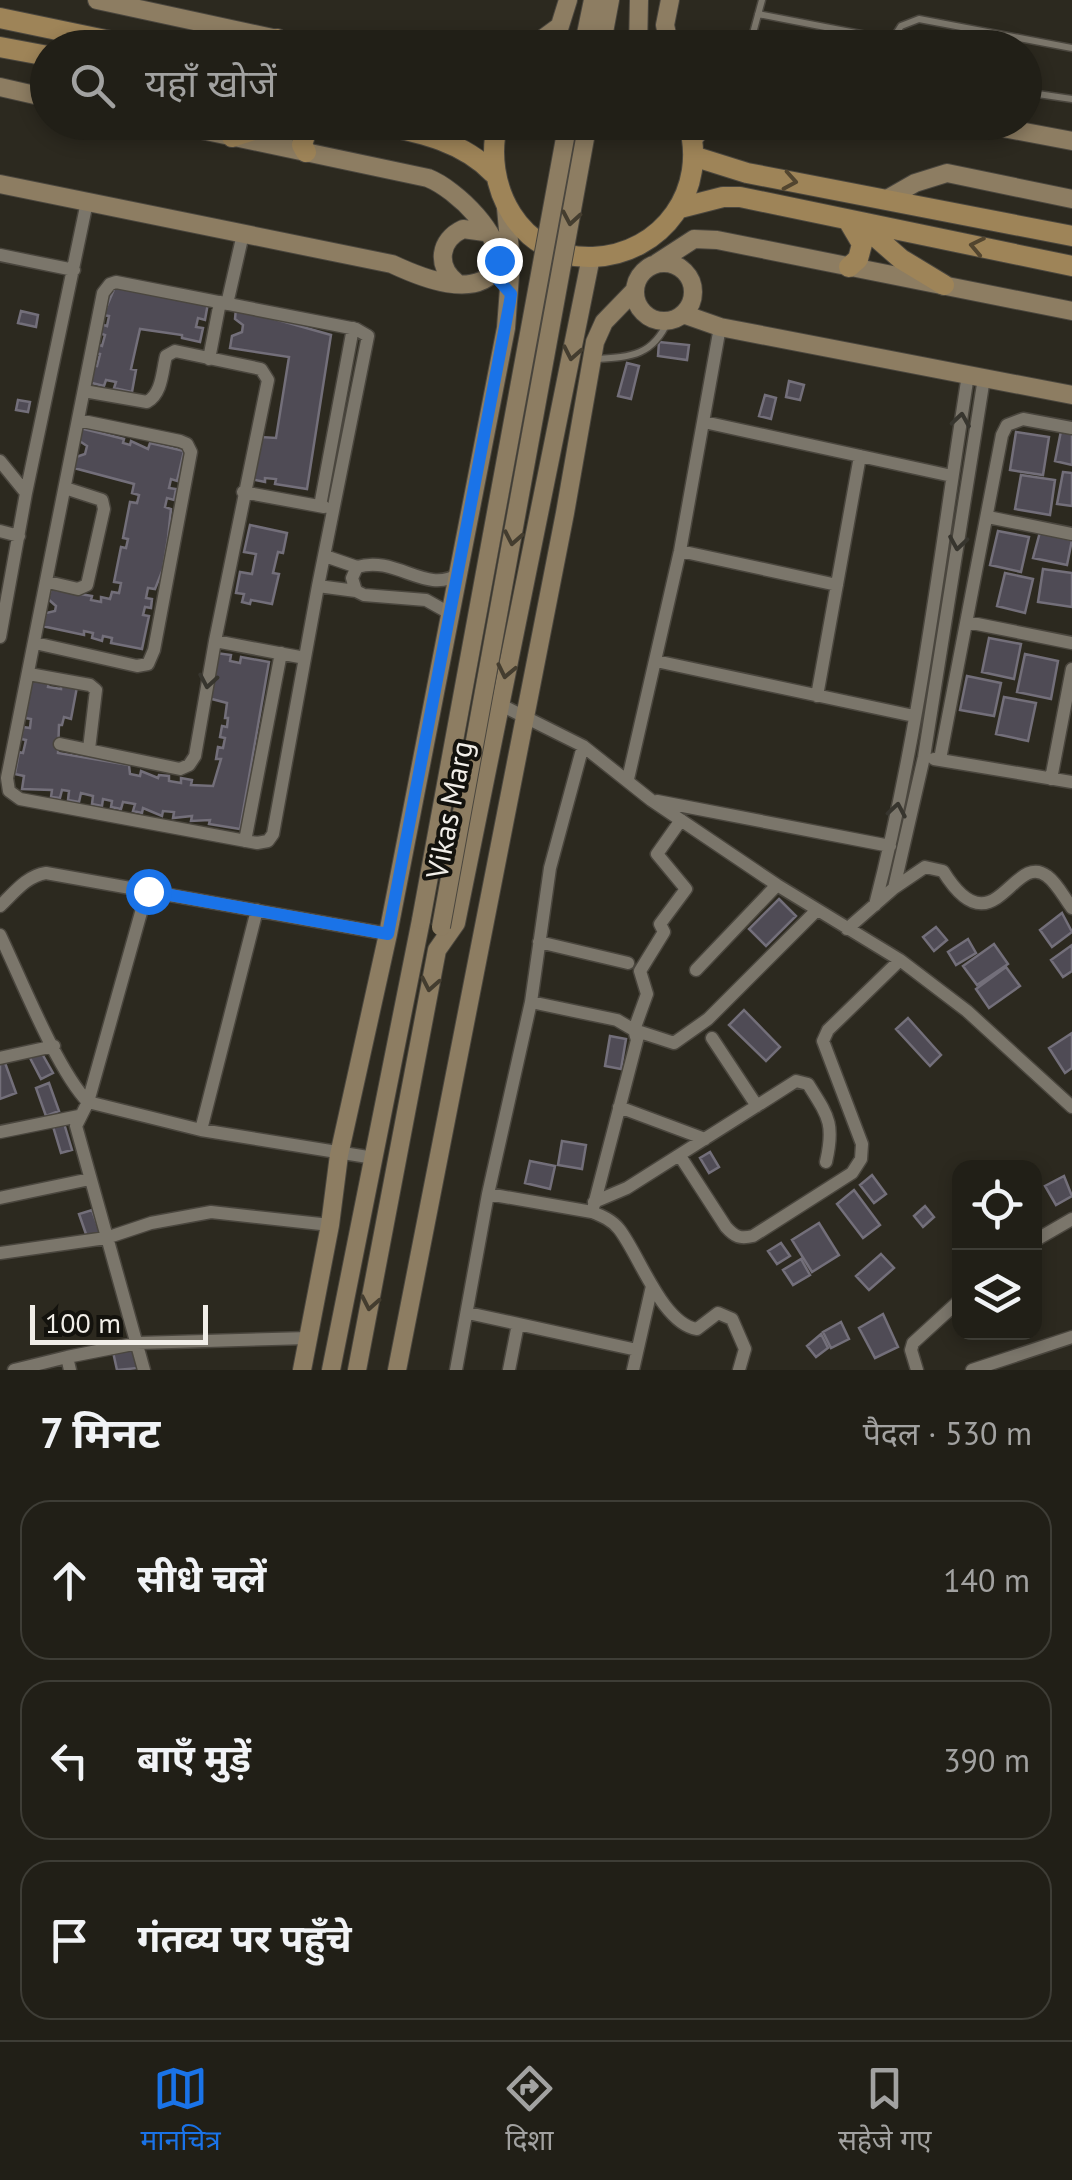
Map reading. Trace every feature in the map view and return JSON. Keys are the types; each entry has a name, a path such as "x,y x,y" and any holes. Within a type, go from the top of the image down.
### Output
{"main road":[{"path":"0,18 58,30"},
{"path":"0,46 30,52"},
{"path":"303,140 306,152"},
{"path":"442,140 473,153 493,173"},
{"path":"494,140 493,173 507,215 542,244 566,254 591,257 626,252 656,234 680,208 690,185 692,140 746,172 1072,236"},
{"path":"680,208 723,197 740,197 1072,266"},
{"path":"850,267 858,259 862,244 853,220"},
{"path":"853,220 901,259 944,285"}],"street":[{"path":"97,0 225,30"},
{"path":"559,30 568,0"},
{"path":"586,30 592,0"},
{"path":"605,30 610,0"},
{"path":"638,30 639,0"},
{"path":"666,30 670,0"},
{"path":"555,30 560,26"},
{"path":"0,87 30,94"},
{"path":"1042,135 1072,141"},
{"path":"0,184 392,264 424,276 476,286 493,274 499,252 488,234 466,203 428,178 247,140"},
{"path":"331,1370 421,920 565,140"},
{"path":"437,950 585,140"},
{"path":"887,199 915,184 947,174 1072,199"},
{"path":"453,192 456,232"},
{"path":"0,638 87,202"},
{"path":"488,234 507,215"},
{"path":"302,1370 330,1225 339,1155 396,892 447,579 511,294 507,215"},
{"path":"456,282 443,267 443,248 456,232 470,228 488,234"},
{"path":"209,359 243,234"},
{"path":"397,1370 566,514 592,359 604,322 634,291 641,273 694,239 716,240 1072,311"},
{"path":"683,269 702,247 716,240"},
{"path":"0,255 74,270"},
{"name":"Vikas Marg","path":"357,1370 437,950 456,923 591,257"},
{"path":"392,264 442,258"},
{"path":"657,263 668,262 683,269 693,288 689,307 675,317"},
{"path":"493,274 511,294"},
{"path":"125,283 224,303 353,328 364,332 369,341 318,586 274,834 257,843 20,799 9,792 7,778 103,293 110,284 125,283"},
{"path":"634,291 647,316 675,317 1072,396"},
{"path":"628,780 680,551 720,327"},
{"path":"320,506 353,328"},
{"path":"60,744 180,769 195,756 243,492 268,380 260,369 170,352 158,394 147,402 84,391"},
{"path":"875,905 914,716 952,476 976,376"},
{"path":"894,888 924,757 976,376"},
{"path":"940,759 1006,424 1023,419 1072,428"},
{"path":"35,643 137,666 148,664 154,650 191,452 188,444 180,441 78,420"},
{"path":"704,422 952,476"},
{"path":"553,447 576,452"},
{"path":"816,696 860,456"},
{"path":"0,461 26,493"},
{"path":"547,475 566,514"},
{"path":"48,582 78,590 87,585 104,509 102,500 95,495 65,488"},
{"path":"243,492 335,510"},
{"path":"988,517 1072,534"},
{"path":"0,532 19,536"},
{"path":"680,551 836,586"},
{"path":"325,556 357,567 386,564 447,579"},
{"path":"356,591 352,578 357,567"},
{"path":"442,608 427,594 447,579"},
{"path":"318,586 442,608"},
{"path":"968,622 1072,643"},
{"path":"215,641 305,658"},
{"path":"245,840 281,653"},
{"path":"656,661 914,716"},
{"path":"1051,779 1072,669"},
{"path":"29,674 90,685 96,690 89,750"},
{"path":"499,704 583,746 650,800 816,910 900,960 968,1012 1072,1106"},
{"path":"456,1370 488,1194 531,1002 550,868 583,746"},
{"path":"907,755 1072,782"},
{"path":"650,800 890,846"},
{"path":"593,1207 637,1040 634,1030 647,994 640,971 664,932 660,924 686,889 658,854 680,820"},
{"path":"847,929 925,867 943,871 965,902 974,904 987,903 1029,874 1039,872 1048,876 1072,908"},
{"path":"0,906 20,886 46,873 388,934"},
{"path":"696,970 777,885"},
{"path":"144,1370 78,1138 79,1116 88,1102 148,891"},
{"path":"396,892 416,943"},
{"path":"201,1130 257,910"},
{"path":"531,1002 617,1020 634,1030 674,1042 708,1020 816,910"},
{"path":"0,935 54,1046 88,1102 201,1130 374,1158"},
{"path":"539,942 628,963"},
{"path":"680,1156 726,1227 733,1236 742,1238 753,1236 852,1173 861,1159 862,1144 823,1041 828,1030 900,960"},
{"path":"712,1038 757,1106"},
{"path":"0,1058 54,1046"},
{"path":"593,1207 796,1081 808,1084 830,1119 832,1138 826,1162"},
{"path":"620,1107 705,1139"},
{"path":"0,1132 79,1116"},
{"path":"0,1198 90,1179"},
{"path":"488,1194 593,1207 618,1228 652,1286 687,1327 702,1327 718,1313 732,1319 745,1349 740,1370"},
{"path":"0,1253 106,1238 151,1223 211,1212 330,1225"},
{"path":"1042,1236 1072,1219"},
{"path":"634,1370 652,1286"},
{"path":"917,1370 912,1343 952,1307"},
{"path":"468,1314 637,1350"},
{"path":"509,1370 518,1324"},
{"path":"14,1370 68,1364 138,1343 308,1338"},
{"path":"972,1370 1072,1338"}],"lane":[{"path":"754,30 762,0"},
{"path":"758,14 830,30"},
{"path":"900,30 919,19 977,30"},
{"path":"1042,42 1072,48"},
{"path":"1042,95 1072,99"},
{"path":"592,359 636,356 647,351 675,317"}],"building":[{"path":"115,287 208,303 205,320 198,318 196,327 203,328 200,342 182,335 140,329 131,369 136,370 132,392 114,388 116,382 106,380 104,386 88,382 92,365 97,366 100,354 94,353 96,344 102,346 105,335 99,333 101,324 107,326 109,316 103,315"},
{"path":"236,308 331,335 307,489 275,484 276,479 250,479 261,437 276,438 289,357 230,348 232,336 242,332 243,325 235,319"},
{"path":"21,311 38,315 36,327 18,323"},
{"path":"659,342 689,345 687,360 658,356"},
{"path":"627,363 639,366 631,399 618,396"},
{"path":"789,381 804,385 800,400 786,397"},
{"path":"765,395 776,398 771,419 759,416"},
{"path":"18,400 30,402 28,412 16,410"},
{"path":"80,428 148,449 150,443 184,451 177,481 171,479 169,488 176,489 174,500 167,498 165,507 171,509 163,569 155,589 148,588 146,598 152,599 151,608 145,607 143,615 149,616 142,649 111,643 112,638 103,636 102,641 92,638 93,633 84,631 84,635 42,626 46,613 55,611 56,606 48,599 51,589 92,596 91,600 101,602 101,597 110,599 112,592 119,593 121,583 114,582 121,547 126,548 128,539 123,538 130,502 137,503 139,495 132,493 134,484 74,468 76,457 85,454 87,446 78,440"},
{"path":"1061,431 1072,433 1072,465 1055,461"},
{"path":"1016,432 1049,437 1043,475 1010,470"},
{"path":"1063,472 1072,473 1072,506 1057,504"},
{"path":"1021,475 1055,480 1050,515 1015,509"},
{"path":"250,525 287,533 273,573 279,574 272,604 242,602 244,594 236,593 240,572 252,574 256,554 244,552"},
{"path":"998,531 1029,537 1021,572 990,565"},
{"path":"1040,532 1072,540 1067,565 1033,558"},
{"path":"1043,569 1072,573 1072,607 1038,602"},
{"path":"1005,573 1033,579 1025,613 997,606"},
{"path":"989,638 1021,644 1014,679 982,672"},
{"path":"216,653 231,655 230,661 240,663 241,657 269,662 240,829 209,824 210,820 191,821 192,816 173,818 174,812 163,811 162,816 143,808 142,813 133,811 135,804 123,802 121,809 111,807 112,801 103,799 102,806 92,804 93,796 81,793 79,802 68,800 69,791 62,790 60,798 51,797 52,790 22,789 24,776 15,774 26,740 21,739 23,727 30,728 31,719 25,718 32,679 49,682 48,687 77,687 71,719 64,717 59,725 58,753 129,765 130,774 140,776 141,771 158,778 169,776 169,781 181,783 181,778 192,780 191,785 213,786 221,759 216,759 218,747 223,748 225,738 220,737 222,726 227,727 228,718 227,703 208,698"},
{"path":"1025,654 1058,661 1051,699 1017,692"},
{"path":"967,676 1001,683 994,716 960,710"},
{"path":"1004,697 1036,703 1028,741 996,734"},
{"path":"779,899 796,916 766,946 749,929"},
{"path":"1062,913 1072,932 1052,947 1040,930"},
{"path":"936,927 947,940 934,951 923,937"},
{"path":"968,939 976,953 956,965 948,952"},
{"path":"994,944 1008,964 977,985 963,966"},
{"path":"1072,945 1072,971 1063,977 1051,960"},
{"path":"1006,967 1020,986 989,1008 976,989"},
{"path":"744,1010 780,1047 766,1061 729,1025"},
{"path":"908,1018 941,1055 930,1066 896,1029"},
{"path":"1072,1033 1072,1068 1065,1073 1049,1048"},
{"path":"610,1036 626,1039 621,1069 605,1066"},
{"path":"40,1050 53,1073 41,1079 29,1056"},
{"path":"4,1060 16,1093 0,1099 0,1061"},
{"path":"49,1083 59,1111 46,1116 36,1088"},
{"path":"63,1120 72,1150 61,1153 52,1123"},
{"path":"562,1141 586,1145 582,1169 558,1165"},
{"path":"710,1152 719,1167 709,1173 700,1158"},
{"path":"530,1161 555,1166 550,1189 525,1183"},
{"path":"872,1175 886,1194 874,1203 860,1185"},
{"path":"1064,1176 1072,1196 1056,1205 1045,1186"},
{"path":"854,1190 880,1225 863,1238 837,1204"},
{"path":"925,1206 934,1217 923,1227 914,1216"},
{"path":"92,1210 100,1232 87,1237 79,1214"},
{"path":"819,1223 839,1255 812,1272 792,1240"},
{"path":"781,1243 790,1256 777,1264 768,1251"},
{"path":"881,1254 894,1268 869,1290 856,1276"},
{"path":"801,1259 810,1275 793,1285 783,1270"},
{"path":"883,1314 898,1347 875,1358 859,1328"},
{"path":"841,1322 849,1339 831,1348 823,1332"},
{"path":"821,1334 828,1348 816,1357 807,1346"},
{"path":"133,1347 138,1368 117,1370 113,1352"}],"route":[{"path":"148,891 388,934 482,463 510,301 511,294 493,274 499,260"}]}
